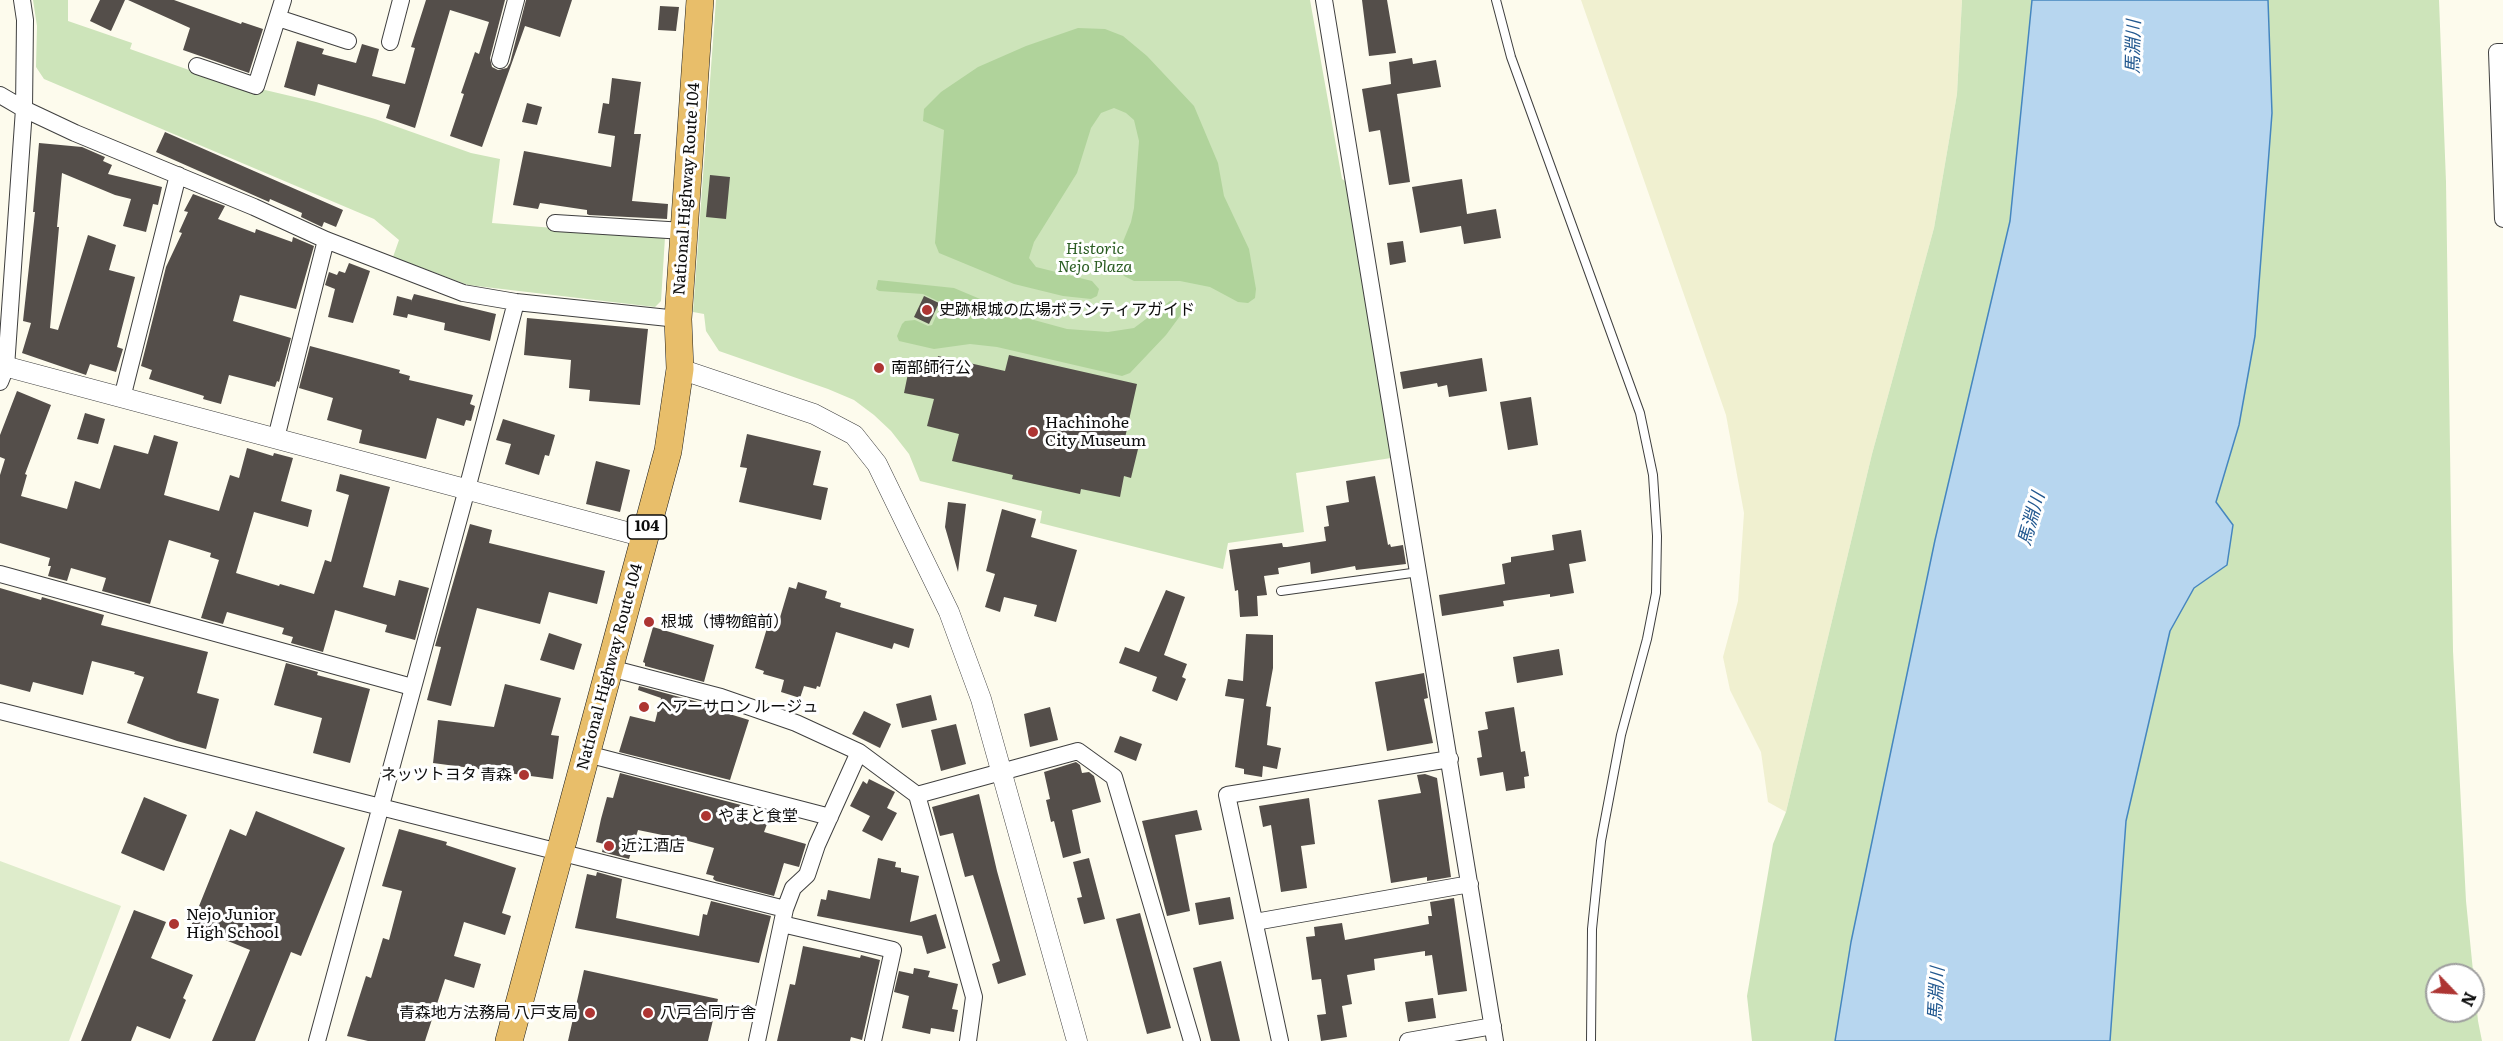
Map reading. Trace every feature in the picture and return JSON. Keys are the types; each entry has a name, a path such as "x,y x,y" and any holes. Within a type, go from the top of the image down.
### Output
{"highway":[{"name":"National Highway Route 104","path":"509,1041 668,451 680,369 678,319 700,0"}],"street":[{"path":"22,0 25,20 24,109 2,371 122,398 645,537"},
{"path":"197,66 256,86 283,0"},
{"path":"390,42 401,0"},
{"path":"500,60 516,0"},
{"path":"1324,0 1494,1033 1408,1041"},
{"path":"278,18 348,41"},
{"path":"2503,52 2497,52 2503,219"},
{"path":"0,94 24,109 75,133 326,240 463,293 516,302 678,319"},
{"path":"122,398 178,175"},
{"path":"555,223 684,231"},
{"path":"276,438 326,240"},
{"path":"317,1041 516,302"},
{"path":"680,369 814,414 854,435 877,464 949,612 981,699 1077,1041"},
{"path":"0,574 412,687"},
{"path":"610,668 753,708 796,723 859,752 917,795 974,997 968,1041"},
{"path":"0,711 561,852 894,950 873,1041"},
{"path":"917,795 1078,751 1114,777 1192,1041"},
{"path":"757,1041 783,917 793,888 807,875 859,752"},
{"path":"587,754 830,817"},
{"path":"1280,1041 1227,795 1450,759"},
{"path":"1255,922 1470,884"}],"lane":[{"path":"1496,0 1511,57 1640,413 1653,475 1657,536 1656,592 1647,639 1621,735 1601,841 1593,929 1591,1041"},
{"path":"1281,591 1419,572"}],"green space":[{"path":"33,0 68,0 68,21 132,43 130,49 248,91 265,90 316,102 375,119 471,153 500,159 492,223 665,237 661,301 655,307 468,285 393,257 399,240 374,219 44,79 36,67 37,26"},
{"name":"Historic Nejo Plaza","path":"716,0 1310,0 1342,179 1345,181 1391,458 1296,473 1304,532 1228,543 1223,569 1040,523 1042,511 920,481 909,454 891,431 854,400 719,351 706,331 704,314 693,312"},
{"path":"1581,0 1962,0 1957,94 1934,228 1872,454 1786,812 1768,802 1761,752 1730,690 1723,657 1738,601 1744,513 1726,415"},
{"path":"1962,0 2032,0 2010,221 1935,540 1851,942 1835,1041 1752,1041 1747,996 1773,844 1786,812 1872,454 1934,228 1957,94"},
{"path":"2268,0 2439,0 2446,182 2453,651 2466,901 2472,963 2425,963 2425,1023 2478,1023 2482,1041 2110,1041 2126,821 2170,631 2194,588 2227,565 2233,525 2216,502 2239,425 2255,336 2272,113"},
{"path":"1078,28 1105,29 1123,36 1147,56 1194,106 1218,163 1224,196 1249,249 1256,289 1255,298 1248,303 1238,302 1210,287 1180,281 1134,281 1124,276 1117,265 1118,254 1134,208 1139,141 1134,120 1126,113 1114,108 1101,113 1091,128 1077,173 1034,242 1029,258 1036,267 1092,281 1099,289 1097,296 1091,299 1063,296 1014,284 939,253 935,243 944,130 923,121 924,109 941,92 978,67 1026,46"},
{"path":"878,280 954,288 1023,317 1067,329 1108,332 1134,328 1170,301 1178,300 1184,304 1183,312 1166,335 1130,373 1122,376 997,347 970,344 934,349 899,341 897,336 905,321 915,320 928,326 932,325 941,305 940,302 923,294 879,291 876,289"},
{"path":"0,861 121,906 69,1041 0,1041"}],"water":[{"name":"馬淵川","path":"2032,0 2268,0 2272,113 2255,336 2239,425 2216,502 2233,525 2227,565 2194,588 2170,631 2126,821 2110,1041 1835,1041 1851,942 1935,540 2010,221"}],"building":[{"path":"100,0 125,0 111,31 90,21"},
{"path":"128,0 174,0 241,24 242,22 263,29 249,73 183,50 190,28"},
{"path":"426,0 505,0 490,58 492,67 498,70 507,68 510,63 526,0 572,0 560,37 525,26 482,147 450,136 475,52 479,54 489,22 450,10 415,128 386,118 390,105 318,84 315,96 284,87 297,41 324,49 322,54 356,63 362,44 379,49 372,76 405,84 415,48 411,47"},
{"path":"1362,0 1387,0 1396,53 1369,56"},
{"path":"660,6 679,7 676,31 658,30"},
{"path":"1412,58 1413,64 1436,60 1441,87 1397,94 1410,182 1389,185 1380,130 1369,132 1362,89 1391,84 1389,62"},
{"path":"612,78 641,82 634,134 641,134 632,201 668,204 667,219 589,215 587,210 540,203 538,209 513,205 524,151 611,167 615,136 598,133 603,103 609,104"},
{"path":"527,103 542,107 537,125 522,122"},
{"path":"165,132 343,210 336,227 324,222 322,227 301,217 302,213 270,199 269,202 156,152"},
{"path":"39,143 82,147 105,157 103,161 112,165 108,174 162,187 158,205 153,204 146,232 123,226 131,199 115,195 62,173 50,328 58,330 88,235 116,245 109,270 135,277 117,347 123,349 116,372 90,364 86,375 22,353 31,323 23,321 35,212 33,212"},
{"path":"710,175 730,177 726,219 706,217"},
{"path":"1462,179 1467,214 1496,209 1501,238 1464,244 1461,226 1420,233 1412,187"},
{"path":"193,194 225,206 218,219 255,233 256,229 292,242 293,237 314,246 296,309 240,295 233,321 291,338 279,382 277,381 275,387 229,375 221,404 203,399 204,396 149,379 152,370 141,366 166,267 182,233 179,232 188,212 184,211"},
{"path":"1403,241 1406,262 1390,265 1387,243"},
{"path":"349,263 370,271 353,323 328,317 335,289 325,285 329,272 337,275 339,271 345,273"},
{"path":"414,294 496,314 490,341 444,330 445,323 408,314 407,318 393,315 397,296 412,300"},
{"name":"史跡根城の広場ボランティアガイド","path":"924,296 939,303 929,324 914,317"},
{"path":"527,318 648,329 640,405 589,401 590,390 569,388 571,360 524,355"},
{"path":"310,346 400,370 399,373 410,376 409,380 473,395 470,404 475,406 471,421 466,420 464,426 437,418 426,459 359,443 362,430 327,420 333,398 299,388"},
{"path":"1009,355 1137,384 1125,438 1140,441 1131,478 1124,476 1120,497 1081,489 1080,494 1012,479 1013,475 952,461 959,434 927,426 934,399 904,393 911,359 936,365 938,356 1005,371"},
{"path":"1482,358 1487,391 1449,397 1447,385 1438,387 1437,383 1403,389 1400,372"},
{"path":"17,391 51,405 25,474 27,475 21,496 67,509 75,481 100,489 114,445 148,454 154,435 178,442 164,495 219,511 230,475 239,478 247,448 273,456 274,453 293,458 281,501 312,510 308,527 254,512 236,573 279,586 280,584 314,594 325,560 331,562 349,495 336,491 340,474 390,487 363,587 395,596 399,580 429,588 415,640 385,632 387,625 335,610 323,652 291,643 293,637 282,634 284,628 227,612 223,624 201,618 219,560 210,557 211,553 169,540 150,604 102,591 106,578 71,568 67,581 48,576 51,566 48,566 50,558 0,543 0,475 5,459 0,457 0,435"},
{"path":"1531,397 1538,445 1508,450 1500,402"},
{"path":"85,413 105,419 98,444 77,439"},
{"path":"503,419 555,435 549,456 545,455 539,475 505,464 511,444 496,440"},
{"path":"747,434 821,451 813,485 828,488 821,520 739,502 747,468 740,467"},
{"path":"596,461 630,470 620,512 586,504"},
{"path":"1375,476 1388,545 1390,544 1391,547 1403,545 1406,564 1356,570 1355,566 1311,574 1310,562 1278,568 1279,574 1264,576 1267,595 1257,596 1258,616 1240,617 1238,590 1235,591 1229,550 1282,543 1283,547 1287,547 1326,541 1324,527 1329,526 1326,506 1349,502 1346,481"},
{"path":"948,502 966,504 958,572 945,527"},
{"path":"1002,509 1036,519 1031,537 1077,550 1056,622 1034,616 1037,605 1004,597 1000,612 985,607 995,574 986,571"},
{"path":"470,524 492,530 489,543 605,571 597,604 549,592 540,624 477,608 451,706 427,700 441,647 435,646"},
{"path":"1581,530 1586,561 1569,564 1574,593 1503,601 1504,606 1442,616 1439,595 1505,584 1502,564 1511,562 1511,557 1554,550 1552,535"},
{"path":"798,582 827,591 825,598 841,603 840,607 914,629 909,648 894,643 892,649 836,632 820,687 817,686 816,689 804,686 800,698 781,692 784,680 763,674 764,671 755,668 767,628 776,631 789,587 796,589"},
{"path":"0,588 41,600 42,597 104,615 101,625 208,652 197,693 219,699 206,749 127,723 144,677 134,674 135,672 92,661 83,695 33,682 30,692 0,684"},
{"path":"1166,590 1185,597 1164,655 1187,664 1182,677 1186,679 1177,701 1152,691 1157,677 1119,663 1125,647 1139,652"},
{"path":"653,627 714,645 704,682 645,666 643,662"},
{"path":"549,633 582,644 574,670 540,660"},
{"path":"1246,634 1273,635 1273,668 1266,706 1271,707 1267,745 1281,748 1277,769 1263,766 1262,777 1244,774 1244,769 1235,767 1244,699 1225,696 1228,679 1243,681"},
{"path":"1559,649 1563,675 1517,683 1513,657"},
{"path":"286,663 318,672 317,675 370,689 350,763 313,753 322,718 274,705"},
{"path":"1424,673 1428,698 1424,699 1433,743 1387,751 1375,682"},
{"path":"505,684 561,698 551,735 559,736 553,779 433,763 438,720 494,727"},
{"path":"639,686 698,702 697,704 749,720 730,780 619,752 630,716 655,722 661,698 638,690"},
{"path":"931,695 937,720 902,728 896,704"},
{"path":"1050,707 1058,740 1030,747 1024,714"},
{"path":"1514,707 1521,752 1525,751 1529,776 1524,777 1525,788 1506,791 1503,772 1480,776 1477,758 1482,757 1478,731 1488,729 1485,712"},
{"path":"864,711 891,724 880,748 852,734"},
{"path":"956,724 966,764 941,771 931,730"},
{"path":"1120,736 1142,744 1136,761 1114,752"},
{"path":"1076,762 1080,765 1082,773 1089,772 1094,776 1101,802 1072,810 1081,853 1063,858 1046,800 1050,799 1044,772"},
{"path":"620,773 741,805 738,816 767,824 764,832 806,844 799,867 784,863 774,896 716,881 713,879 714,876 706,874 714,848 677,838 638,830 629,859 602,852 604,844 596,842 601,819 607,797 613,798"},
{"path":"1425,774 1437,778 1451,877 1427,881 1427,877 1391,883 1378,800 1421,793 1417,775"},
{"path":"869,779 895,792 887,808 897,813 882,841 862,831 870,816 850,806 863,781 867,784"},
{"path":"979,794 997,871 1026,975 998,984 992,964 1000,961 973,875 965,877 953,833 940,836 932,807"},
{"path":"144,797 187,815 164,871 121,853"},
{"path":"1309,798 1315,844 1301,846 1307,888 1281,892 1271,825 1263,827 1259,806"},
{"path":"1197,810 1202,830 1175,835 1190,911 1167,916 1142,821"},
{"path":"256,811 345,848 301,956 291,952 255,1041 212,1041 250,950 191,926 230,829 246,836"},
{"path":"399,829 447,842 446,845 516,868 502,913 511,916 505,935 464,922 454,956 481,964 474,988 445,979 425,1041 368,1041 347,1036 366,976 371,978 383,938 389,940 402,891 382,886"},
{"path":"878,858 896,862 895,867 901,868 901,872 919,876 910,922 936,914 946,948 927,954 922,936 817,916 821,899 826,900 828,890 870,899"},
{"path":"1089,858 1105,919 1084,924 1077,898 1082,897 1073,862"},
{"path":"597,872 622,879 616,918 699,936 703,914 707,915 711,901 771,916 759,963 575,928 587,874 596,876"},
{"path":"1230,897 1234,919 1199,925 1195,903"},
{"path":"1454,898 1467,991 1438,995 1432,955 1425,956 1425,951 1374,959 1375,970 1347,975 1352,1004 1342,1006 1347,1037 1321,1041 1317,1015 1326,1014 1321,979 1312,980 1306,937 1315,936 1314,927 1342,923 1345,940 1429,924 1428,916 1432,916 1430,902"},
{"path":"134,910 166,922 151,958 193,975 183,998 186,1000 170,1039 137,1026 131,1041 81,1041"},
{"path":"1140,913 1171,1028 1147,1034 1116,919"},
{"path":"803,946 880,960 862,1040 851,1037 850,1041 777,1041 790,984 795,985"},
{"path":"1221,961 1240,1041 1211,1041 1193,968"},
{"path":"914,968 930,971 928,977 958,984 952,1009 958,1010 954,1032 931,1028 930,1034 902,1028 909,996 894,992 899,971 913,974"},
{"path":"584,970 718,999 708,1041 568,1041"},
{"path":"1433,998 1436,1018 1408,1022 1405,1002"}],"place":[{"name":"史跡根城の広場ボランティアガイド","path":"927,310"},
{"name":"南部師行公","path":"879,368"},
{"name":"Hachinohe City Museum","path":"1033,432"},
{"name":"根城（博物館前）","path":"649,622"},
{"name":"ヘアーサロン ルージュ","path":"644,707"},
{"name":"ネッツトヨタ 青森","path":"524,775"},
{"name":"やまと食堂","path":"706,816"},
{"name":"近江酒店","path":"609,846"},
{"name":"Nejo Junior High School","path":"174,924"},
{"name":"青森地方法務局 八戸支局","path":"590,1013"},
{"name":"八戸合同庁舎","path":"648,1013"}]}
